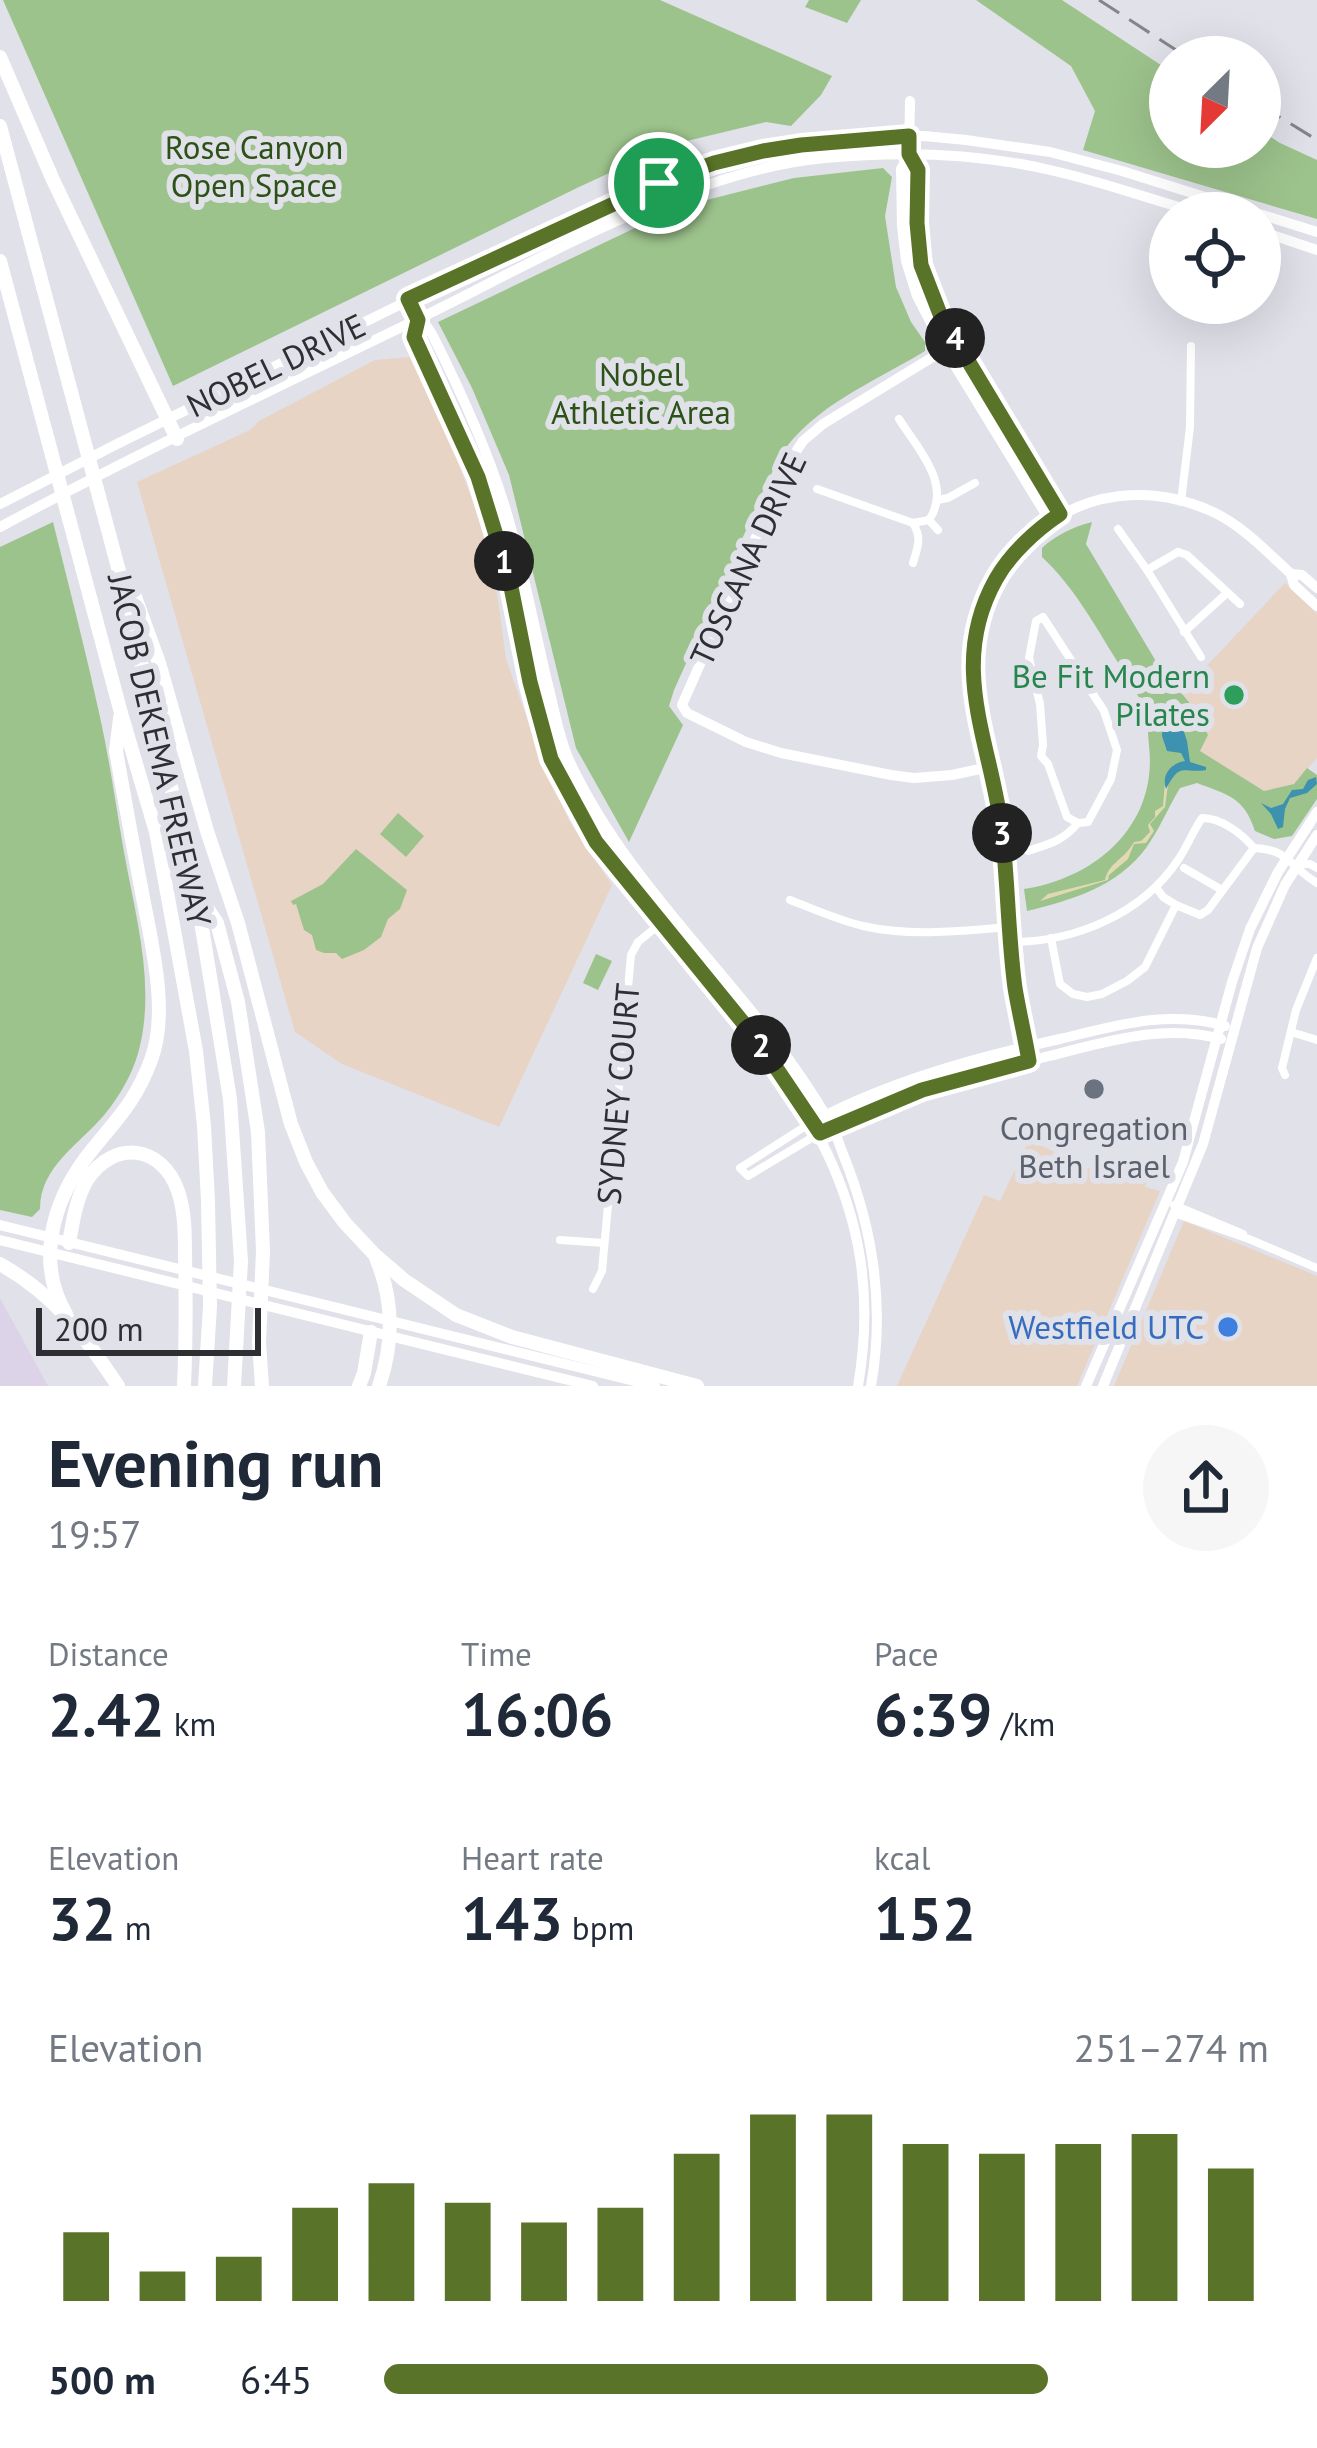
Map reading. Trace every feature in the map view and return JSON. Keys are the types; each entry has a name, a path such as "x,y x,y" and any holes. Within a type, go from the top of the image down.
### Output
{"highway":[{"path":"0,57 176,439"},
{"name":"JACOB DEKEMA FREEWAY","path":"0,126 120,575 196,891 230,1099 241,1261 235,1386"},
{"name":"JACOB DEKEMA FREEWAY","path":"0,261 156,832 196,1051 208,1201 210,1306 205,1386"},
{"path":"120,575 135,597 159,663 238,923 291,1124 322,1192 374,1253 436,1304 512,1337 697,1386"},
{"path":"118,1386 66,1314 56,1292 49,1245 71,1180 139,1091 154,1053 155,968 116,751 121,713"},
{"path":"196,891 217,923 233,982 255,1114 263,1250 262,1386"},
{"path":"70,1243 80,1194 101,1163 135,1152 164,1164 180,1196 184,1222 184,1386"},
{"path":"374,1253 386,1282 391,1328 379,1386"},
{"path":"0,1264 66,1314"},
{"path":"359,1386 371,1332"}],"street":[{"path":"910,101 909,154 901,169 906,261 917,296 944,348 1055,518"},
{"name":"NOBEL DRIVE","path":"0,504 408,299 659,183 763,151 909,136 1050,152 1317,232"},
{"name":"NOBEL DRIVE","path":"0,526 631,215 757,171 819,158 909,154 973,158 1052,170 1149,199"},
{"path":"909,154 918,170 921,265 940,314 1055,518"},
{"path":"1281,238 1317,250"},
{"path":"408,299 418,320 414,337 478,477 509,577 551,759 596,842 780,1048 833,1126 870,1234 877,1337 871,1386"},
{"name":"TOSCANA DRIVE","path":"956,340 803,441 789,462 682,705 687,713 746,742 890,776 952,775 988,767"},
{"path":"1181,502 1190,428 1191,346"},
{"path":"817,489 913,523 929,520 938,500 935,476 899,419"},
{"path":"938,500 975,483"},
{"path":"1029,1061 1016,989 1001,826 972,681 976,626 1001,571 1055,518 1128,496 1158,497 1228,520 1291,574 1294,585 1317,606"},
{"path":"929,520 938,530"},
{"path":"913,523 920,542 913,563"},
{"path":"1118,529 1201,657"},
{"path":"1147,570 1178,549 1240,604"},
{"path":"1291,574 1302,574 1317,588"},
{"path":"1184,632 1227,592"},
{"path":"1028,851 1058,842 1078,823 1088,822 1111,779 1117,749 1104,711 1043,616 1036,621 1029,658 1040,704 1041,756 1067,817 1078,823"},
{"path":"1086,1386 1203,1144 1227,1026 1292,860 1317,812"},
{"path":"1011,942 1051,938 1107,921 1156,887 1177,862 1202,818 1209,817 1243,836 1254,848 1317,868"},
{"path":"1292,860 1317,835"},
{"path":"1156,887 1162,897 1200,915 1216,902 1254,848"},
{"path":"1292,860 1317,883"},
{"path":"1184,868 1222,890"},
{"path":"790,900 862,926 886,929 931,932 1009,927"},
{"path":"1051,938 1060,984 1073,994 1102,994 1144,967 1176,904"},
{"path":"666,918 816,1128 841,1182 857,1237 863,1312 858,1386"},
{"name":"SYDNEY COURT","path":"593,1288 602,1271 632,956 638,943 666,918"},
{"path":"1285,1075 1282,1068 1296,1010 1317,958"},
{"path":"1224,1040 1184,1031 1151,1033 1029,1061 922,1090 833,1126 816,1128 740,1168 748,1176 816,1128 826,1114 920,1076 1146,1019 1197,1019 1227,1026"},
{"path":"1291,1032 1317,1040"},
{"path":"1172,1207 1317,1268"},
{"path":"1099,1386 1172,1207"},
{"path":"0,1225 161,1281 371,1332 391,1328 655,1386"},
{"path":"0,1240 70,1243 278,1294 593,1386"},
{"path":"560,1240 604,1243"},
{"path":"1099,1386 1101,1351"}],"shaded area":[{"path":"410,357 451,443 478,516 495,579 506,659 546,773 571,824 612,885 499,1127 342,1064 295,1032 137,482 250,430 375,360"},
{"path":"1285,583 1317,614 1317,758 1294,784 1264,791 1199,751 1205,731 1182,692"},
{"path":"1029,1140 1079,1163 1076,1170 1082,1173 1103,1159 1125,1159 1144,1173 1145,1187 1160,1191 1077,1386 897,1386 984,1195 1000,1201"},
{"name":"Westfield UTC","path":"1184,1221 1317,1276 1317,1386 1114,1386"},
{"path":"0,1298 48,1386 0,1386"}],"green space":[{"name":"Rose Canyon Open Space","path":"3,0 660,0 832,76 791,126 766,122 670,145 173,386"},
{"path":"809,0 861,0 847,23 805,7"},
{"path":"976,0 1062,0 1149,57 1149,168 1281,168 1281,143 1317,160 1317,219 1281,208 1281,192 1225,192 1083,150 1095,111 1071,66"},
{"name":"Nobel Athletic Area","path":"883,168 892,177 885,216 896,287 925,342 925,351 827,409 779,457 674,690 669,706 683,725 629,842 576,748 509,475 438,322 679,207 794,178"},
{"path":"53,522 104,734 142,946 145,994 141,1041 128,1080 105,1114 54,1168 40,1209 32,1217 0,1210 0,547"},
{"path":"1092,522 1086,544 1157,663 1197,712 1199,727 1208,735 1200,751 1264,791 1294,784 1307,768 1317,775 1317,799 1292,836 1274,839 1255,831 1246,811 1226,794 1197,783 1180,788 1146,848 1122,873 1077,897 1027,911 1024,889 1076,873 1117,843 1144,800 1149,774 1147,722 1139,697 1083,606 1042,557 1042,548 1053,539"},
{"path":"398,813 424,836 406,857 380,834"},
{"path":"356,849 407,890 381,937 342,959 336,953 316,950 291,901 323,884"},
{"path":"596,954 612,961 598,990 583,983"}],"sand":[{"path":"1165,782 1165,807 1150,824 1154,831 1146,843 1134,844 1128,859 1108,880 1040,901 1048,894 1105,880 1134,842 1150,832 1148,825 1155,811 1163,806"}],"water":[{"path":"1174,705 1181,710 1190,762 1206,770 1179,772 1166,789 1168,770 1185,761 1181,753 1167,751 1162,736 1163,713"},
{"path":"1316,777 1317,784 1307,793 1290,798 1283,827 1278,829 1261,803 1271,808 1283,804 1292,790 1303,789"}],"railway":[{"path":"1099,0 1155,36"},
{"path":"1281,118 1317,140"}],"place":[{"name":"Be Fit Modern Pilates","path":"1234,695"},
{"name":"Congregation Beth Israel","path":"1094,1089"},
{"name":"Westfield UTC","path":"1228,1327"}],"route":[{"path":"909,136 909,154 918,170 918,244 930,291 1060,514 1001,571 982,608 972,658 972,681 1001,826 1016,989 1029,1061 922,1090 820,1133 758,1041 596,842 551,759 509,577 478,477 414,337 418,320 408,299 659,183 763,151 909,136"}]}
